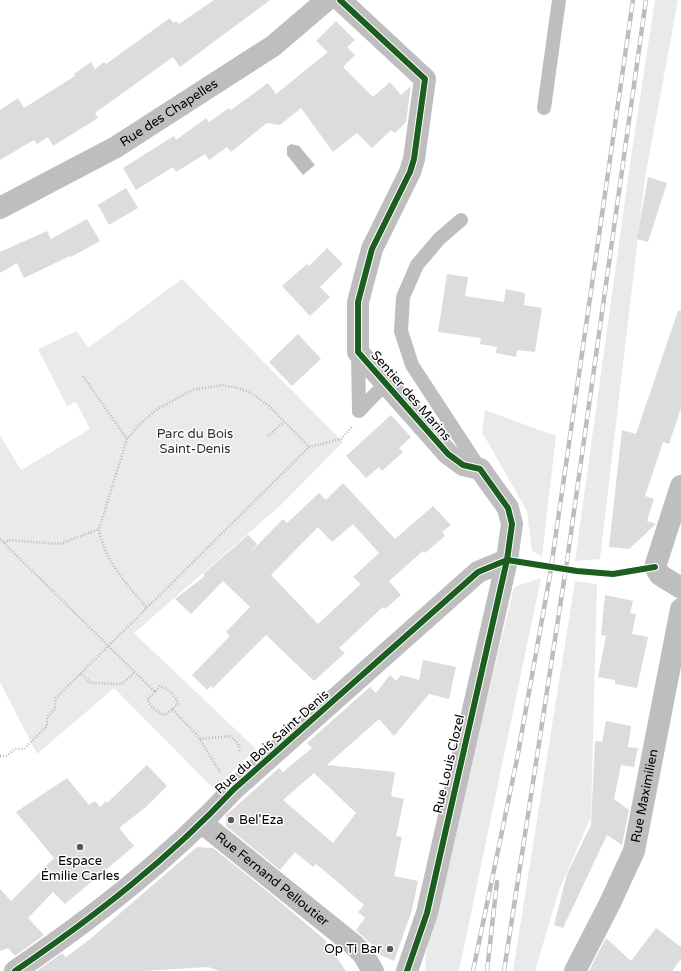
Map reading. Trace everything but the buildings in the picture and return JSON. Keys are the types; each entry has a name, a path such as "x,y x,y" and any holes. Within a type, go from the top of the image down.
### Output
{"street":[{"name":"Rue des Chapelles","path":"0,208 116,147 273,46 327,0"},
{"name":"Sentier des Marins","path":"340,0 425,79 414,159 410,172 372,249 358,302 358,352 448,454 463,465 480,469"},
{"path":"480,469 508,508 512,524 507,560"},
{"path":"681,486 654,567 660,575 681,588"},
{"name":"Rue du Bois Saint-Denis","path":"15,971 59,941 138,880 202,823 234,789 478,572 507,560"},
{"name":"Rue Louis Clozel","path":"407,971 427,913 507,560"},
{"name":"Rue Maximilien","path":"574,971 610,903 634,851 681,610"},
{"name":"Rue Fernand Pelloutier","path":"202,823 354,946 363,954 373,971"}],"lane":[{"path":"544,108 558,0"},
{"path":"461,220 439,239 417,265 402,297 401,331 412,365 480,469"},
{"path":"358,352 359,411"},
{"path":"359,411 385,384"}],"path":[{"path":"83,376 127,439"},
{"path":"147,608 112,565 104,550 99,529 127,439 140,424 156,410 192,390 208,386 222,385 238,388 252,393 268,406 309,447"},
{"path":"0,756 8,756 15,749 24,749 47,726 47,717 55,709 55,699 309,447 341,439 356,423 359,411"},
{"path":"268,436 284,422"},
{"path":"4,543 10,540 60,544 99,529"},
{"path":"0,538 134,673 155,692"},
{"path":"81,674 91,683 122,684 134,673"},
{"path":"160,686 165,687 177,698 178,704 165,715 160,714 149,703 148,699 155,692 160,686"},
{"path":"172,709 200,739 225,779 234,789"},
{"path":"200,739 230,736 238,743 242,759"}],"green space":[{"path":"655,0 678,0 645,178 600,559 575,561 630,164"},
{"name":"Parc du Bois Saint-Denis","path":"182,279 343,442 281,505 134,633 256,749 214,789 114,688 37,754 0,682 0,435 21,470 90,429 76,402 67,406 38,349 77,331 88,348"},
{"path":"485,410 556,436 542,556 532,551 527,511 482,432"},
{"path":"541,578 459,971 425,971 426,953 514,587"},
{"path":"575,581 597,584 591,817 559,890 535,971 513,971"}],"shaded area":[{"path":"291,144 299,146 315,165 303,175 287,155 287,147"}],"railway":[{"path":"473,971 517,759 550,575 633,0"},
{"path":"504,971 567,561 646,0"},
{"path":"487,971 497,882"}],"cycle path":[{"path":"340,0 425,79 414,159 410,172 372,249 358,302 358,352 448,454 463,465 480,469 508,508 512,524 507,560 427,913 407,971"},
{"path":"507,560 577,571 613,574 655,567"},
{"path":"15,971 102,908 157,863 209,815 234,789 478,572 507,560"}],"place":[{"name":"Bel'Eza","path":"231,820"},
{"name":"Espace Émilie Carles","path":"80,847"},
{"name":"Op Ti Bar","path":"390,949"}]}
